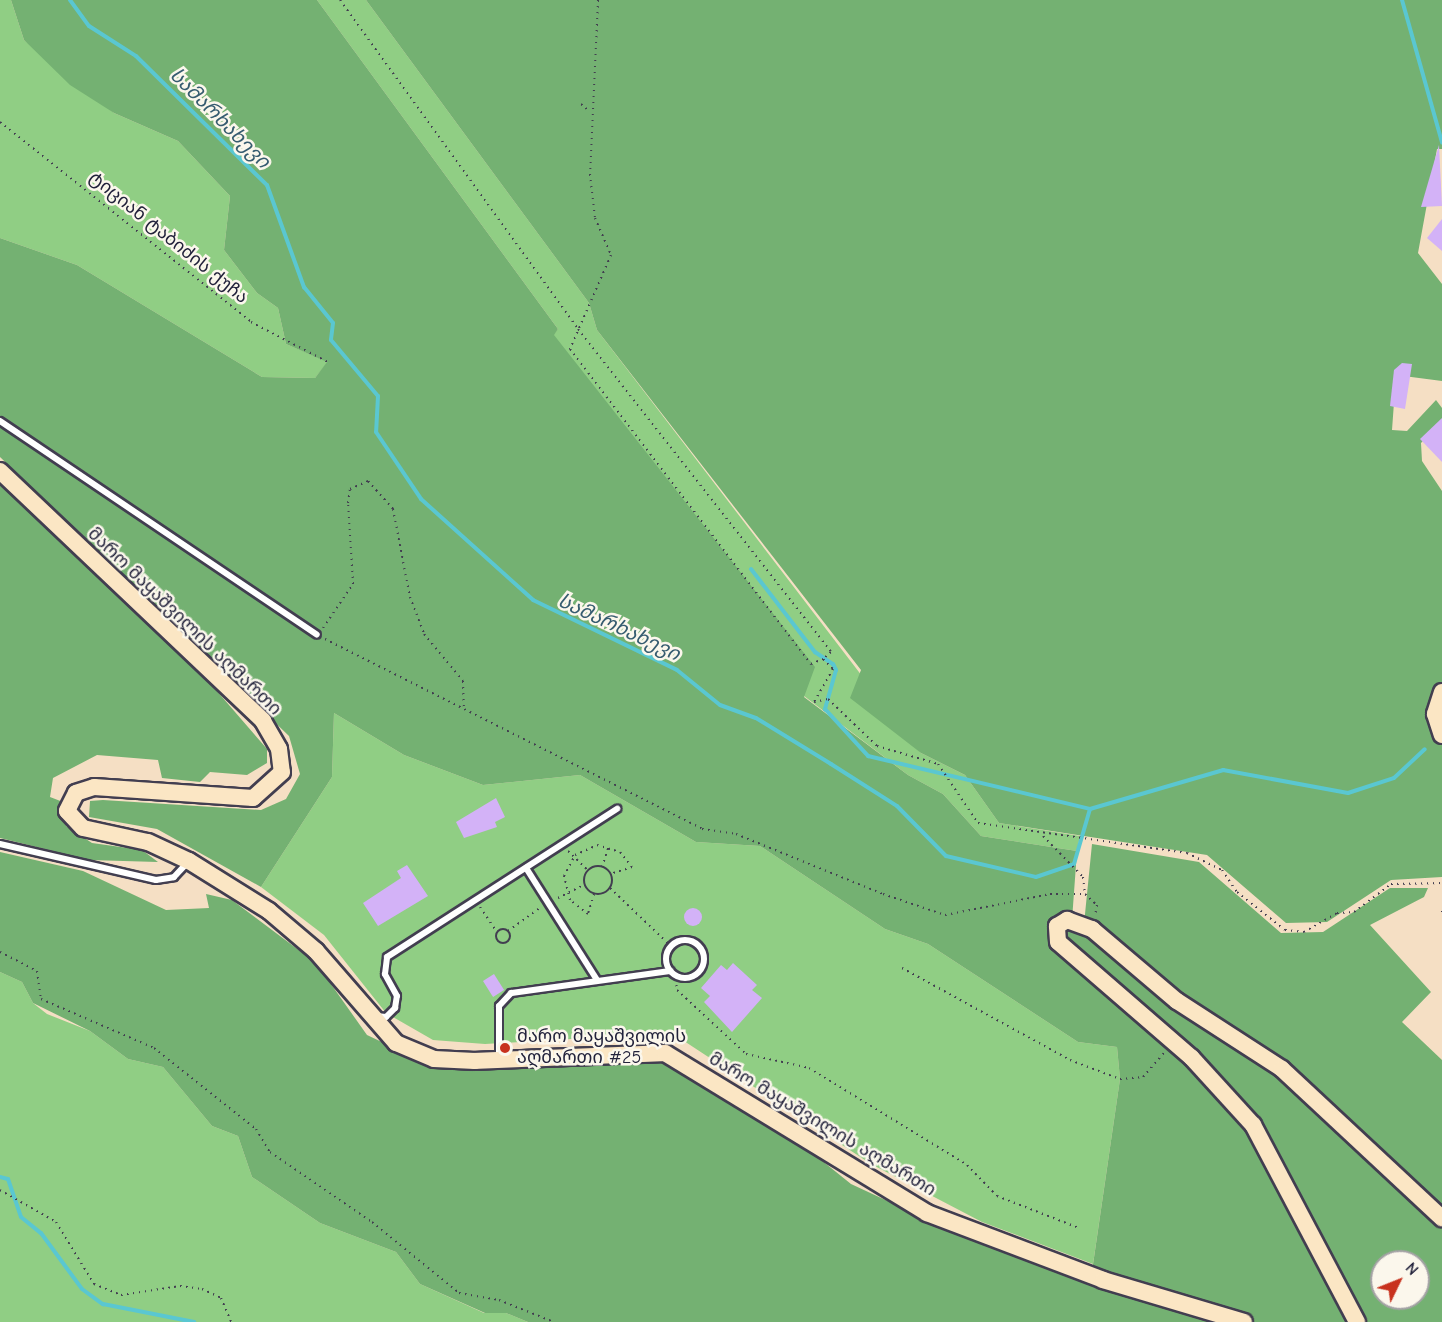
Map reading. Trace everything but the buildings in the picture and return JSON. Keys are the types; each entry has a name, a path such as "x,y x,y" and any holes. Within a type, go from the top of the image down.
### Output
{"main road":[{"name":"მარო მაყაშვილის აღმართი","path":"0,471 263,721 279,749 282,772 253,798 94,787 76,793 66,811 84,828 148,842 189,861 296,931 366,1015 396,1043 421,1056 499,1059 666,1053 927,1213 1103,1280 1244,1322"},
{"path":"1442,692 1435,714 1442,735"},
{"path":"1357,1322 1253,1125 1173,1043 1055,934 1067,920 1092,929 1177,1002 1282,1069 1442,1218"}],"lane":[{"path":"0,421 317,635"},
{"path":"366,1015 386,1017 395,1008 397,996 385,974 387,957 618,809"},
{"path":"0,844 156,880 174,877 189,861"},
{"path":"526,868 597,980"},
{"path":"499,1059 499,1006 511,993 597,980 673,973 694,976 704,959 689,941 671,946 666,960 673,973"}],"path":[{"path":"340,0 578,330 826,645 831,652 824,659 811,664 570,349 578,330 590,298 611,255 596,218 590,174 596,133 589,111 581,104"},
{"path":"589,111 598,81 598,0"},
{"name":"ტიციან ტაბიძის ქუჩა","path":"0,122 251,322 328,362"},
{"path":"464,711 463,681 424,634 410,597 393,509 368,481 350,489 348,503 353,584 317,635 464,711 702,829 736,834 945,915 1050,894 1085,894"},
{"path":"824,659 832,669 814,702 827,700 877,746 938,764 951,789 978,823 1043,836 1095,840 1187,853 1222,870 1237,892 1285,930 1294,931 1354,912 1391,884 1442,883"},
{"path":"1043,836 1083,877 1085,894 1096,905 1092,929"},
{"path":"562,845 588,870"},
{"path":"602,867 609,846"},
{"path":"594,894 588,914 570,900 564,876 574,856 585,848 609,846 632,867 611,874"},
{"path":"588,870 602,867 611,874"},
{"path":"588,870 584,885 594,894"},
{"path":"610,888 611,874"},
{"path":"594,894 610,888"},
{"path":"610,888 671,946"},
{"path":"475,900 497,932 500,942 508,940 508,931 497,932"},
{"path":"0,952 37,971 41,999 154,1048 256,1129 270,1152 372,1222 459,1293 499,1300 554,1322"},
{"path":"902,968 1070,1060 1120,1079 1143,1077 1173,1043"},
{"path":"673,973 677,990 746,1054 809,1068 967,1165 997,1196 1079,1228"},
{"path":"1,1191 26,1202 56,1222 94,1284 121,1295 180,1286 202,1289 221,1298 231,1322"}],"green space":[{"path":"0,0 11,0 24,40 114,113 178,141 230,196 224,250 257,293 278,308 286,344 328,362 315,378 262,377 77,265 0,238"},
{"path":"11,0 317,0 558,329 554,335 815,667 804,697 908,775 943,794 981,836 1077,851 1072,920 1230,1033 1442,1218 1442,1322 528,1322 506,1313 485,1313 420,1284 396,1252 320,1223 252,1177 238,1136 212,1126 163,1067 128,1059 90,1031 33,1003 22,982 0,972 0,852 83,871 166,910 209,908 206,894 232,900 316,963 367,1035 424,1062 661,1058 805,1147 851,1184 965,1237 1090,1285 1120,1079 1117,1047 1078,1042 928,944 885,929 760,846 696,842 580,775 483,785 404,755 334,713 332,777 261,887 157,829 89,817 90,801 103,800 261,810 286,799 300,774 289,736 0,457 0,238 77,265 262,377 315,378 327,362 286,344 278,308 257,293 224,250 230,196 178,141 114,113 70,85 24,40"},
{"path":"317,0 366,0 589,303 597,330 921,753 965,775 999,823 1080,836 1077,851 981,836 943,794 908,775 804,696 553,335 558,329"},
{"path":"366,0 1442,0 1442,149 1437,149 1418,253 1442,284 1442,381 1396,375 1392,430 1407,431 1436,400 1442,408 1442,421 1421,443 1422,461 1442,491 1442,877 1391,880 1327,922 1286,923 1207,855 999,823 965,775 921,753 850,698 861,670 597,330 589,303"},
{"path":"0,478 203,675 267,749 267,763 247,775 210,772 200,782 162,778 158,760 97,755 53,778 50,797 63,802 66,826 92,843 142,850 158,862 89,860 0,838"},
{"path":"334,713 404,755 483,785 580,775 696,842 760,846 885,929 928,944 1078,1042 1117,1047 1120,1079 1093,1264 982,1222 871,1164 684,1041 638,1035 485,1044 433,1040 386,1013 324,935 261,887 332,777"},
{"path":"1092,844 1199,862 1281,933 1323,932 1390,888 1428,888 1424,897 1370,925 1431,992 1402,1022 1442,1060 1442,1213 1334,1111 1084,924"},
{"path":"0,972 22,982 33,1003 47,1014 90,1031 128,1059 163,1067 212,1126 238,1136 252,1177 320,1223 396,1252 420,1284 484,1313 506,1313 528,1322 0,1322"}],"waterway":[{"name":"სამარხახევი","path":"70,0 89,26 136,56 267,185 304,287 333,323 331,340 378,396 376,432 421,499 533,600 677,670 720,705 756,718 831,764 897,806 946,856 1036,877 1074,864 1090,809 1223,770 1348,793 1394,778 1425,749"},
{"path":"1402,0 1442,142"},
{"path":"751,569 815,652 833,664 836,670 825,709 868,756 1090,809"},
{"path":"0,1177 8,1179 21,1217 41,1233 82,1289 103,1304 194,1322"}],"place":[{"name":"მარო მაყაშვილის აღმართი #25","path":"505,1048"}]}
